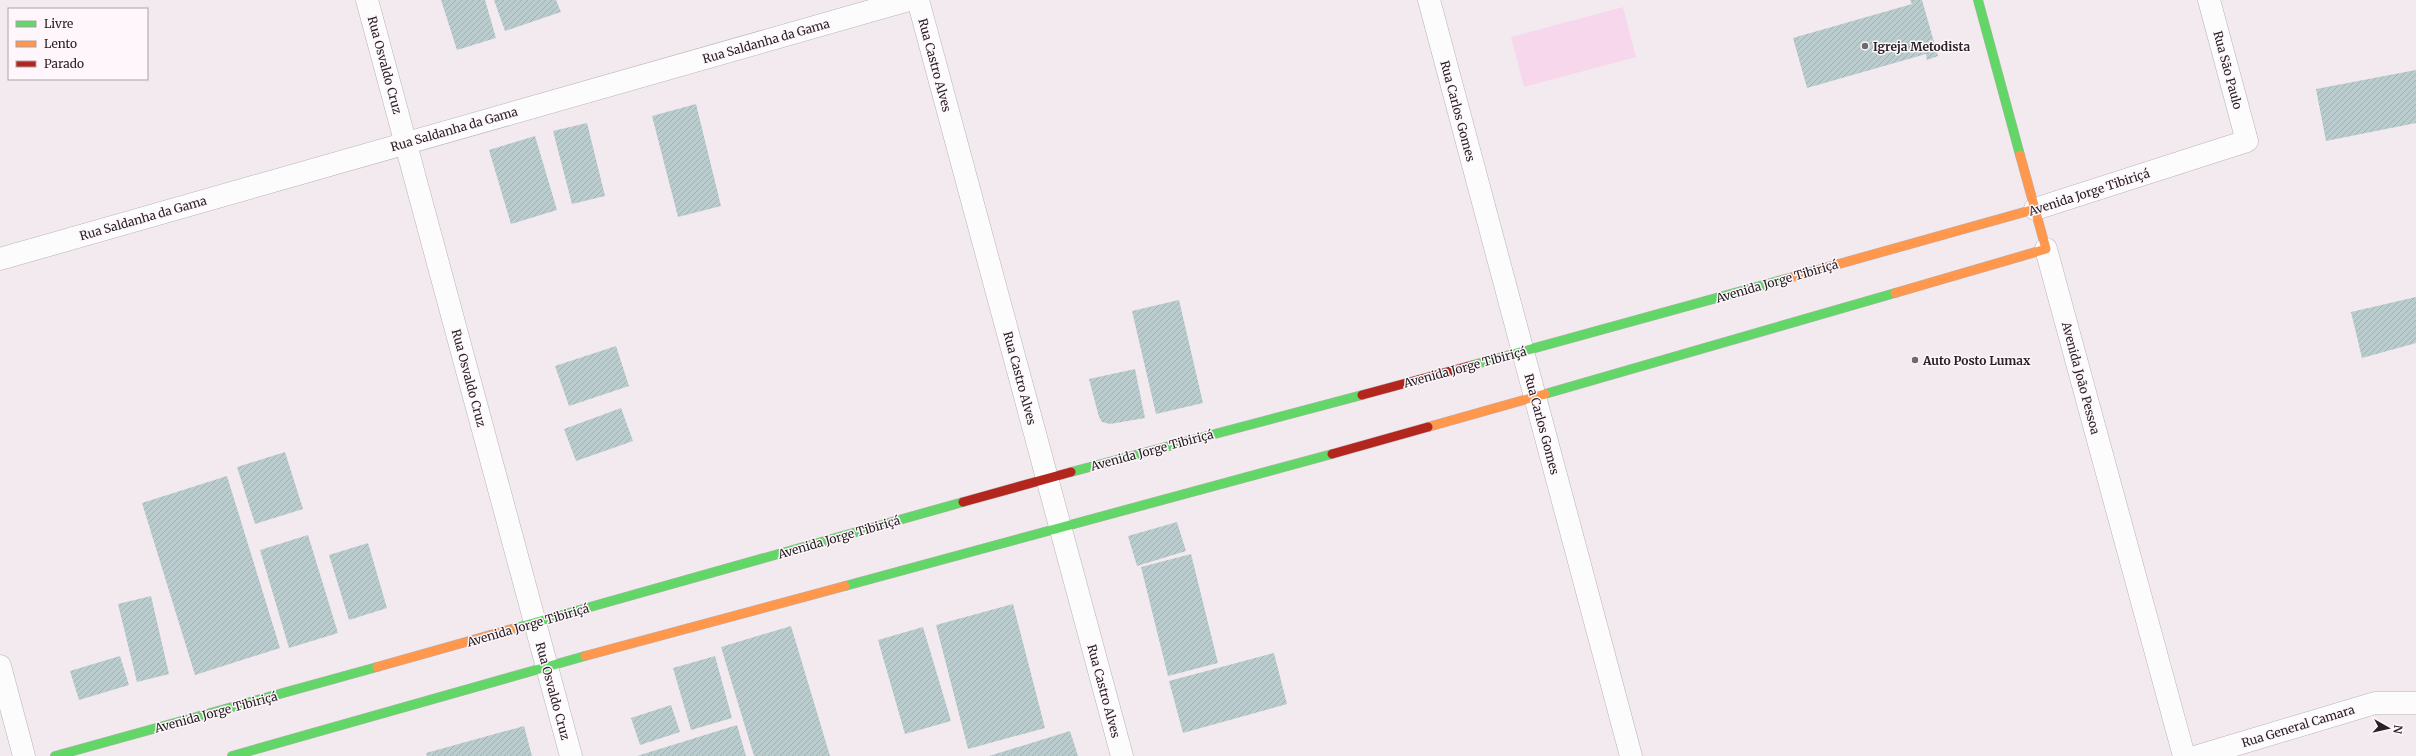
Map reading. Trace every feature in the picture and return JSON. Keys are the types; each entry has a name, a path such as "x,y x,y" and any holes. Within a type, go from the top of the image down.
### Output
{"street":[{"name":"Rua Osvaldo Cruz","path":"367,0 571,756"},
{"name":"Rua Saldanha da Gama","path":"0,259 909,0"},
{"name":"Rua Castro Alves","path":"918,0 1122,756"},
{"name":"Rua Carlos Gomes","path":"1429,0 1631,756"},
{"name":"Avenida João Pessoa","path":"1978,0 2184,756"},
{"name":"Rua São Paulo","path":"2209,0 2247,141"},
{"name":"Avenida Jorge Tibiriçá","path":"55,756 535,623 1046,478 1523,352 2035,209 2247,141"},
{"path":"232,756 546,666 1061,529 1535,397 2046,249"},
{"path":"0,666 24,756"},
{"name":"Rua General Camara","path":"2198,756 2375,702 2416,703"}],"shaded area":[{"path":"1623,7 1636,57 1524,87 1511,37"}],"building":[{"path":"441,0 485,0 496,38 457,50"},
{"path":"494,0 556,0 561,12 505,31"},
{"name":"Igreja Metodista","path":"1910,0 1922,0 1938,56 1927,60 1926,54 1807,88 1793,38 1912,4"},
{"path":"2416,70 2416,123 2326,141 2316,89"},
{"path":"696,104 721,206 678,217 652,116"},
{"path":"587,123 605,196 572,204 553,131"},
{"path":"535,136 557,210 511,224 489,150"},
{"path":"2416,297 2416,343 2362,358 2351,312"},
{"path":"1179,300 1203,403 1156,414 1132,311"},
{"path":"616,346 629,386 569,406 555,366"},
{"path":"1135,369 1145,418 1110,424 1102,422 1099,417 1089,379"},
{"path":"621,408 633,441 576,461 564,429"},
{"path":"285,452 303,509 255,524 237,467"},
{"path":"227,476 280,648 195,675 142,503"},
{"path":"1177,522 1186,551 1137,566 1128,536"},
{"path":"308,535 338,633 289,648 260,550"},
{"path":"368,543 387,608 349,620 329,555"},
{"path":"1191,554 1218,663 1168,676 1141,567"},
{"path":"151,596 169,674 137,682 118,604"},
{"path":"1013,604 1045,728 968,749 936,625"},
{"path":"791,626 830,756 754,756 721,647"},
{"path":"923,627 951,721 905,734 878,640"},
{"path":"1274,653 1287,704 1183,733 1169,681"},
{"path":"120,656 129,685 79,700 70,671"},
{"path":"715,656 732,718 691,730 673,668"},
{"path":"671,705 680,732 640,745 631,718"},
{"path":"737,725 746,756 637,756"},
{"path":"524,726 532,756 427,756 426,753"},
{"path":"1070,731 1078,756 989,756"}],"traffic: fast":[{"path":"1978,0 2020,155"},
{"path":"1473,365 1789,278"},
{"path":"1545,394 1895,293"},
{"path":"1071,472 1362,395"},
{"path":"845,586 1332,454"},
{"path":"512,629 963,502"},
{"path":"232,756 585,656"},
{"path":"55,756 377,667"}],"traffic: slow":[{"path":"1895,293 2046,249 2020,155"},
{"path":"1789,278 2035,209"},
{"path":"1428,427 1545,394"},
{"path":"585,656 845,586"},
{"path":"377,667 512,629"}],"traffic: jam":[{"path":"1362,395 1473,365"},
{"path":"1332,454 1428,427"},
{"path":"963,502 1071,472"}],"place":[{"name":"Igreja Metodista","path":"1865,46"},
{"name":"Auto Posto Lumax","path":"1915,360"}]}
